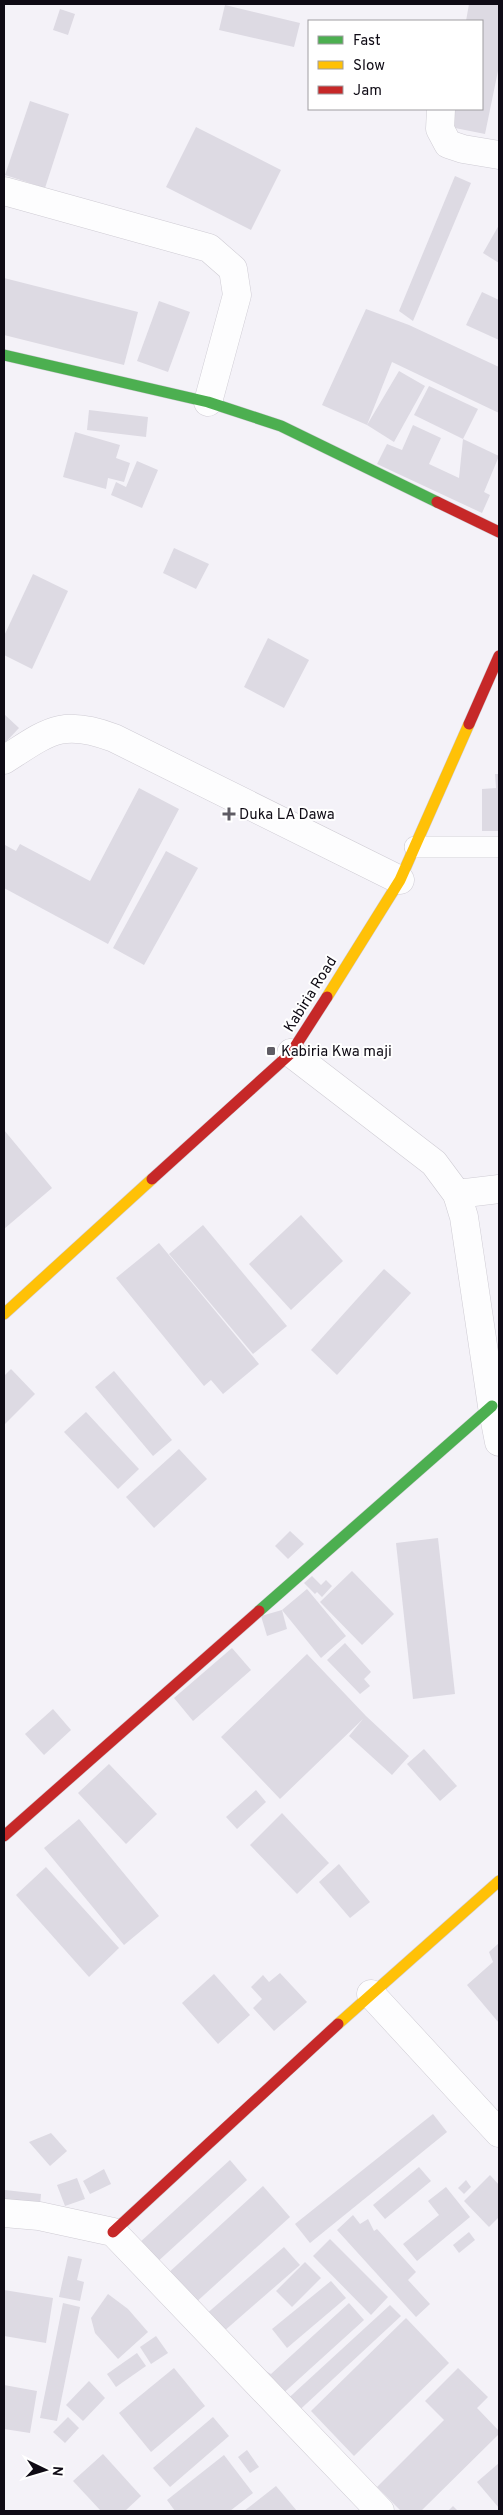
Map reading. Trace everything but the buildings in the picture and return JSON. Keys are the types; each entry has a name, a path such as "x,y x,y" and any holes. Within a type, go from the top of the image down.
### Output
{"street":[{"path":"441,110 440,129 448,144 463,149 499,155"},
{"path":"4,190 209,248 233,269 238,295 208,402"},
{"path":"4,355 208,402 281,426 499,532"},
{"name":"Kabiria Road","path":"4,1314 291,1053 400,880 499,656"},
{"path":"4,760 48,733 67,729 90,729 114,738 400,880"},
{"path":"291,1053 434,1163 457,1194 464,1217 499,1442"},
{"path":"457,1194 499,1189"},
{"path":"4,1836 492,1406"},
{"path":"113,2232 371,1994 499,1881"},
{"path":"371,1994 499,2133"},
{"path":"4,2213 39,2216 113,2232 380,2511"}],"lane":[{"path":"415,847 499,847"}],"traffic: fast":[{"path":"4,355 208,402 281,426 437,502"},
{"path":"259,1611 492,1406"}],"traffic: slow":[{"path":"327,997 400,880 469,724"},
{"path":"4,1314 152,1179"},
{"path":"338,2024 499,1881"}],"traffic: jam":[{"path":"437,502 499,532"},
{"path":"469,724 499,656"},
{"path":"152,1179 291,1053 327,997"},
{"path":"4,1836 259,1611"},
{"path":"113,2232 338,2024"}],"place":[{"name":"Duka LA Dawa","path":"229,814"},
{"name":"Kabiria Kwa maji","path":"271,1051"}]}
